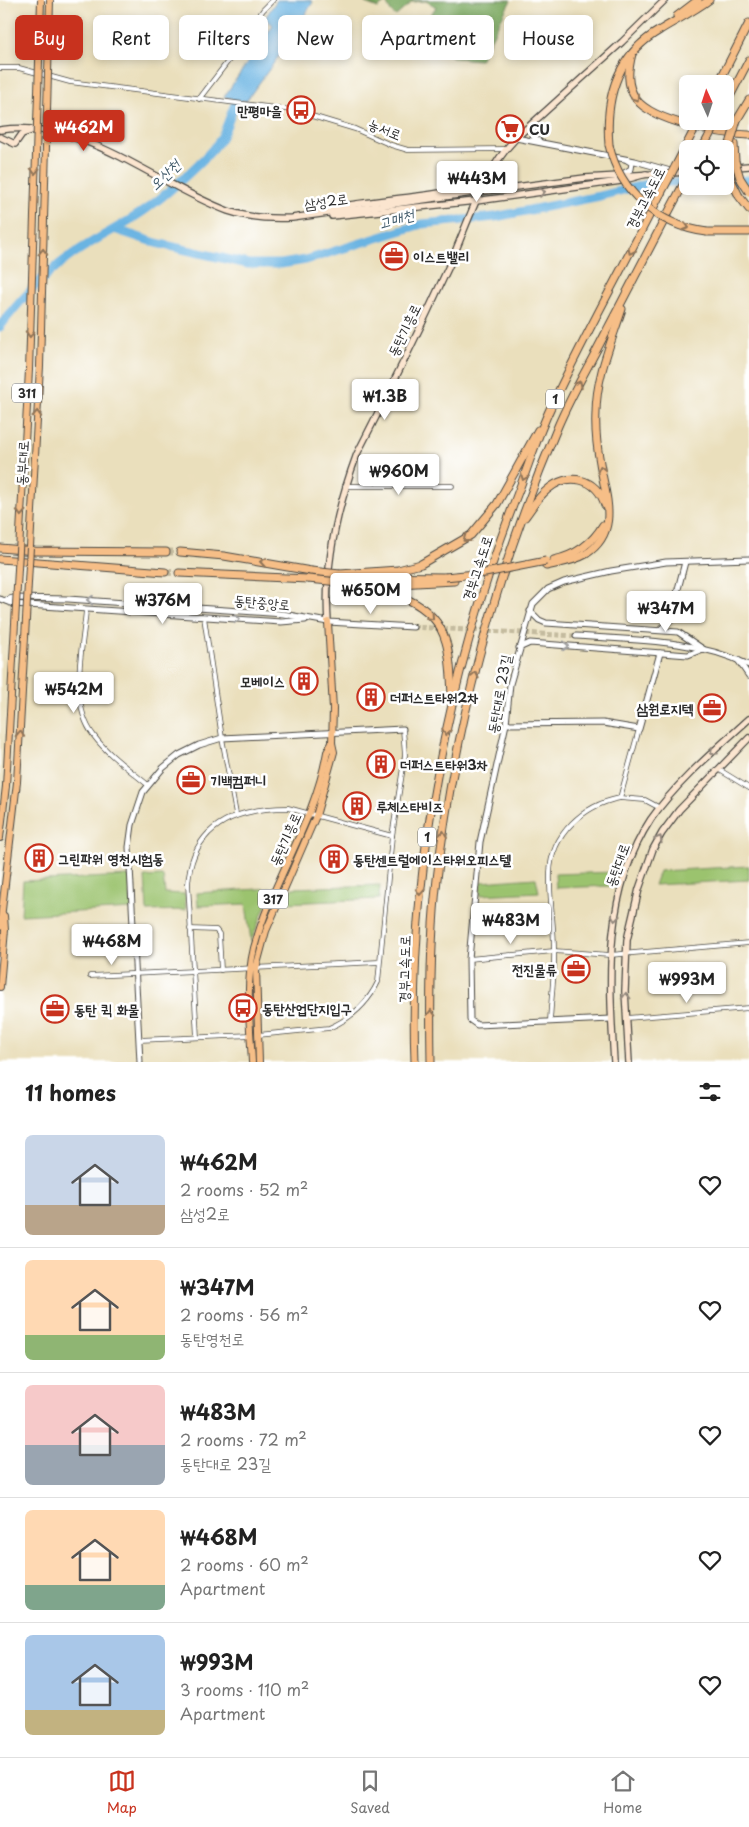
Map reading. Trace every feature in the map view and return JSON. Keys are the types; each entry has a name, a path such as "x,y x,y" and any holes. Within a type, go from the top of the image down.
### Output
{"highway":[{"path":"698,0 633,52 618,74 612,90 608,111 609,144 613,160 623,179 636,197 646,206 678,225 707,232 749,232"},
{"path":"659,30 709,0"},
{"path":"723,75 749,23"},
{"path":"633,52 628,81 636,99 644,107 688,125 732,134 749,135"},
{"path":"734,89 749,60"},
{"path":"733,140 739,121 749,100"},
{"name":"경부고속도로","path":"415,1062 416,944 420,883 433,799 452,702 474,617 500,539 549,411 661,192 676,169 694,130"},
{"path":"734,170 749,192"},
{"path":"734,186 749,209"},
{"name":"경부고속도로","path":"431,1062 433,925 448,804 479,655 519,525 560,420 679,192"},
{"path":"179,573 308,579 444,577 546,564 574,559 586,554 601,539 609,520 610,509 597,446 597,391 628,290"},
{"path":"340,578 421,564 471,535 497,504 549,411"},
{"path":"340,578 398,584 454,581 485,578 546,564 582,549 597,536 603,526 606,515 603,497 589,482 579,479 560,481 543,494 519,525"},
{"path":"0,548 35,552 166,552"},
{"path":"180,552 224,556 311,571 401,596 420,606 441,629 447,643 452,702"},
{"path":"0,559 165,572"}],"main road":[{"name":"동부대로","path":"0,838 6,786 29,370 41,0"},
{"name":"동부대로","path":"0,927 17,782 40,366 50,0"},
{"name":"동탄기흥로","path":"252,1062 254,1035 253,968 261,928 313,815 327,752 332,743 333,709 327,603 331,547 345,486 357,454 465,229 485,181 506,149 665,0"},
{"path":"0,130 23,127 39,129"},
{"path":"0,137 15,144 22,134 39,129"},
{"name":"삼성2로","path":"39,129 62,132 78,138 229,211 246,216 265,218 292,218 493,190 621,175"},
{"path":"734,164 749,166"},
{"path":"292,218 475,204 679,170"},
{"path":"621,175 646,174"},
{"path":"292,218 340,206 465,188 485,181"},
{"name":"동탄대로","path":"614,1062 610,955 616,906 629,863 641,838 660,808 687,776 747,721"},
{"name":"동탄대로","path":"629,1062 626,953 633,914 653,849 662,833 680,810 749,738"},
{"path":"0,987 5,930 2,905"},
{"name":"동탄기흥로","path":"254,1035 259,1062"}],"street":[{"path":"0,68 19,68 70,82 199,98 232,56 263,10 273,0"},
{"name":"농서로","path":"199,98 311,114 408,150 506,149"},
{"path":"534,123 533,136 542,143"},
{"path":"516,138 676,169"},
{"path":"621,175 631,169 632,166 630,161 625,158"},
{"path":"345,486 452,486"},
{"name":"동탄대로 23길","path":"611,1019 477,1025 473,1023 470,1015 469,959 480,842 506,724 510,684 530,610 533,604 548,589 580,577 651,564 749,559"},
{"path":"659,630 670,620 685,562"},
{"name":"동탄중앙로","path":"3,600 13,598 68,599 274,613 328,622 413,627"},
{"path":"3,600 13,604 86,610 281,622 313,619"},
{"path":"86,610 79,697 85,720 93,736 104,748 148,785"},
{"path":"530,610 539,620 546,623 678,632"},
{"path":"204,617 222,738 236,814"},
{"path":"670,620 678,632 703,649"},
{"path":"576,636 678,644 703,649 749,665"},
{"path":"519,648 530,643 688,655 703,649"},
{"path":"620,798 660,654"},
{"path":"738,660 749,676"},
{"path":"747,721 749,713"},
{"path":"506,724 604,723 639,729"},
{"path":"139,1040 254,1035 315,1030 338,1024 370,998 378,982 392,836 405,755 403,729 222,738 199,745 179,755 148,785 136,809 130,834 135,974 140,1062"},
{"path":"718,769 749,788"},
{"path":"550,1022 554,950 550,872 558,843 566,830 589,809 603,801 620,798 645,800 660,808"},
{"path":"196,1037 188,884 189,867 194,852 205,835 236,814 288,808 392,836"},
{"path":"190,929 216,930 220,934 221,970"},
{"path":"469,959 554,950 610,955 749,943"},
{"path":"90,976 379,962"},
{"path":"627,1018 749,1008"}],"green space":[{"path":"366,0 511,0 494,33 494,15 430,15 436,7 426,1 412,2 395,15 386,2 378,8 365,3"},
{"path":"749,866 749,880 654,885 659,871"},
{"path":"618,872 610,886 556,888 555,874"},
{"path":"129,876 132,909 21,915 23,881"},
{"path":"163,876 165,893 185,894 186,910 147,911 145,877"},
{"path":"536,878 539,892 480,895 481,882"},
{"path":"380,885 379,899 285,903 292,888"},
{"path":"273,888 251,941 246,904 198,906 197,893"}],"water":[{"path":"277,0 310,0 313,2 305,15 278,15 278,57 246,101 224,97 249,60 268,60 268,32 273,25 268,21 267,15"}],"waterway":[{"name":"오산천","path":"0,327 32,289 50,272 79,250 143,211 200,163 221,138 236,101 243,90"},
{"name":"고매천","path":"734,181 749,180"},
{"name":"고매천","path":"117,230 156,243 248,264 281,264 306,260 422,224 495,217 600,196 655,182 679,182"}],"tunnel":[{"path":"166,552 180,552"},
{"path":"165,572 179,573"},
{"path":"413,627 576,636"}],"place":[{"name":"만평마을","path":"301,110"},
{"name":"CU","path":"510,129"},
{"name":"이스트밸리","path":"394,256"},
{"name":"모베이스","path":"304,681"},
{"name":"더퍼스트타워2차","path":"371,697"},
{"name":"삼원로지텍","path":"712,708"},
{"name":"더퍼스트타워3차","path":"381,764"},
{"name":"기백컴퍼니","path":"191,780"},
{"name":"루체스타비즈","path":"357,806"},
{"name":"그린파워 영천시험동","path":"39,858"},
{"name":"동탄센트럴에이스타워오피스텔","path":"334,859"},
{"name":"전진물류","path":"576,969"},
{"name":"동탄산업단지입구","path":"243,1008"},
{"name":"동탄 퀵 화물","path":"55,1009"}]}
